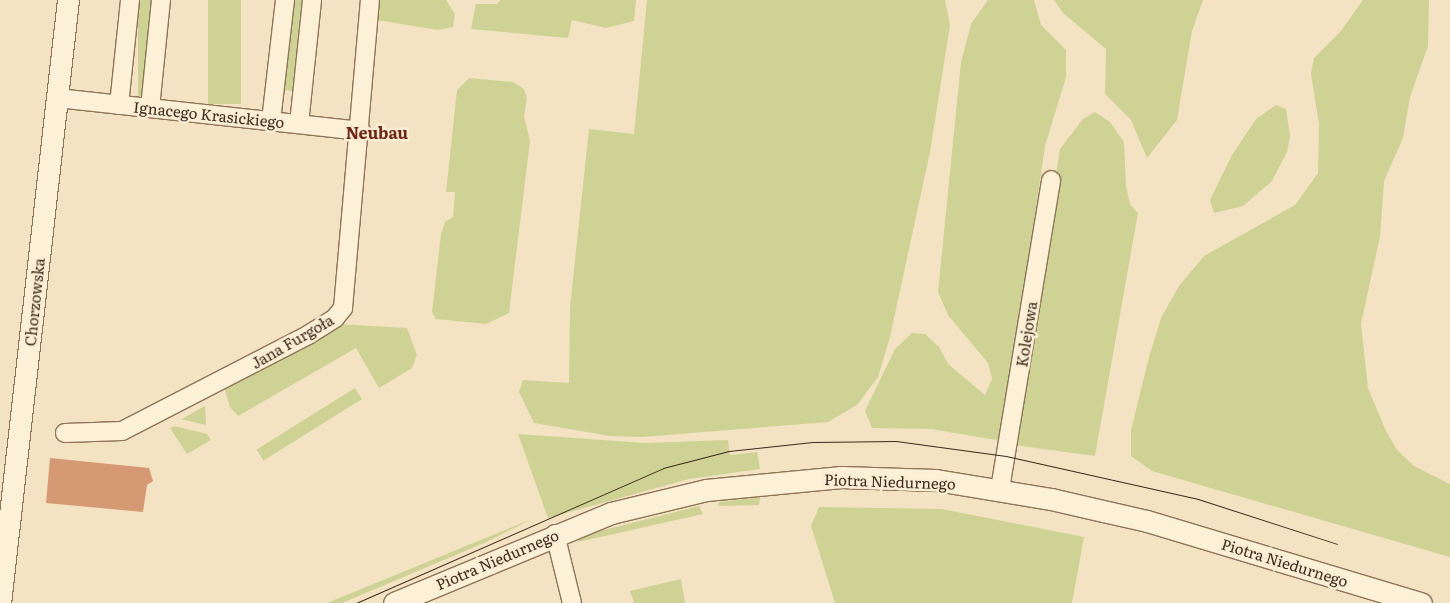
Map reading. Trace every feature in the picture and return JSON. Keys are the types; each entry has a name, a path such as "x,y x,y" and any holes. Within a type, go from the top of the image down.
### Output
{"street":[{"name":"Chorzowska","path":"0,603 68,0"},
{"path":"119,105 130,0"},
{"path":"150,108 161,0"},
{"path":"271,121 284,0"},
{"path":"299,124 312,0"},
{"name":"Jana Furgoła","path":"66,433 122,431 335,318 343,308 361,131 370,0"},
{"name":"Ignacego Krasickiego","path":"57,98 361,131"},
{"name":"Kolejowa","path":"1000,489 1051,180"},
{"name":"Piotra Niedurnego","path":"394,603 555,534 644,504 762,483 841,477 936,480 1000,489 1051,499 1147,521 1421,603"},
{"path":"555,534 572,603"}],"green space":[{"path":"138,0 156,0 156,96 138,96"},
{"path":"208,0 241,0 241,104 208,104"},
{"path":"285,0 312,0 303,92 282,90"},
{"path":"379,0 446,0 455,14 453,27 438,30 377,20"},
{"path":"501,0 636,0 634,21 606,28 572,20 568,38 471,29 476,4 497,4"},
{"path":"647,0 945,0 950,25 930,152 890,337 878,377 857,405 828,422 642,437 610,436 534,423 519,392 523,380 569,383 570,307 589,129 634,134"},
{"path":"988,0 1034,0 1041,25 1066,50 1066,77 1045,146 1002,441 931,429 872,428 865,411 895,349 912,333 925,334 939,347 948,364 985,395 992,379 988,363 948,315 938,292 961,62 971,24"},
{"path":"1054,0 1203,0 1192,31 1177,120 1147,158 1131,120 1105,94 1106,49 1063,13"},
{"path":"1363,0 1429,0 1428,46 1410,97 1403,138 1384,181 1380,236 1361,324 1368,388 1386,431 1397,450 1414,466 1450,484 1450,557 1152,471 1131,456 1131,430 1149,357 1161,318 1179,286 1204,256 1295,205 1318,173 1319,124 1311,74 1314,58 1340,32"},
{"path":"469,78 513,82 524,89 527,98 524,116 530,141 509,313 486,324 436,319 432,312 441,234 445,222 453,217 455,192 446,192 457,90"},
{"path":"1276,105 1286,109 1290,136 1287,152 1272,181 1243,206 1214,213 1210,200 1232,155 1256,119"},
{"path":"1095,112 1110,122 1124,142 1126,186 1130,204 1138,213 1095,456 1014,445 1060,149 1083,119"},
{"path":"337,324 407,328 417,355 412,368 379,388 356,348 238,416 230,407 222,380"},
{"path":"355,388 362,399 264,460 257,449"},
{"path":"205,406 206,425 180,419 182,419"},
{"path":"174,426 207,434 211,440 187,454 170,428"},
{"path":"518,434 645,443 728,440 730,455 757,452 760,469 689,479 548,518"},
{"path":"760,497 759,505 718,506 719,502"},
{"path":"699,506 703,514 578,542 584,535"},
{"path":"819,507 942,509 1084,537 1072,603 835,603 811,526"},
{"path":"532,519 484,543 342,603 327,603"},
{"path":"681,579 685,603 634,603 630,591"}],"building":[{"path":"50,458 149,468 153,481 147,485 143,512 46,503"}],"tram line":[{"path":"356,603 663,468 729,451 813,442 896,441 1006,456 1198,499 1337,544"}],"district":[{"name":"Neubau","path":"377,132"}]}
